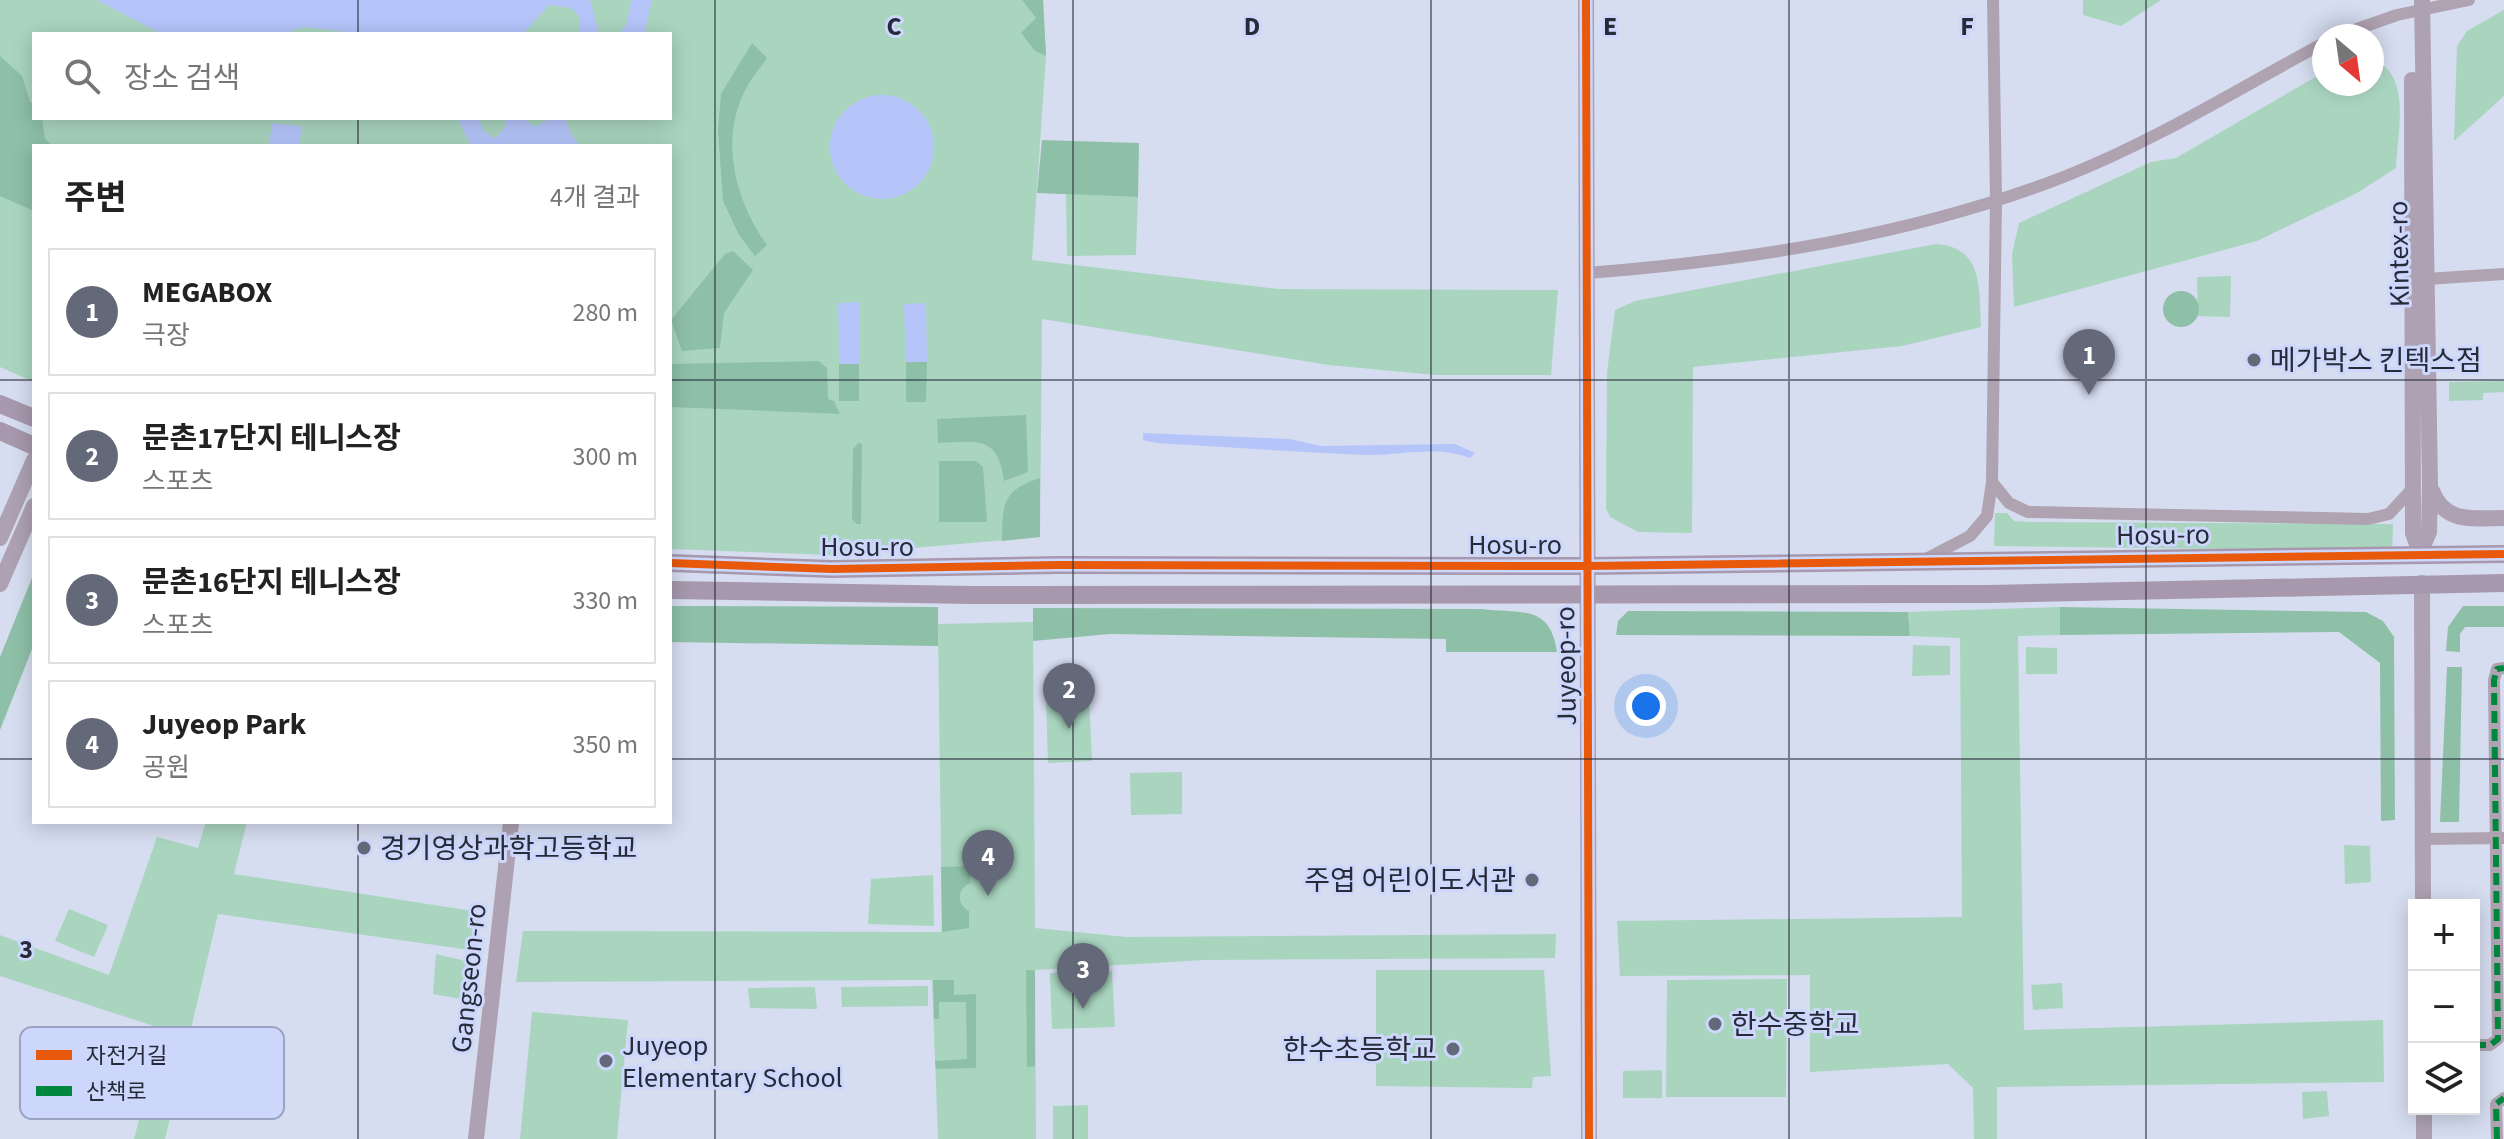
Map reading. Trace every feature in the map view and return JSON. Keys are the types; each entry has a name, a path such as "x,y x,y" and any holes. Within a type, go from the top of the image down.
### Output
{"main road":[{"name":"Juyeop-ro","path":"1586,0 1589,1139"},
{"name":"Kintex-ro","path":"2417,5 2426,279 2421,486"},
{"name":"Kintex-ro","path":"2417,5 2421,486 2429,532 2420,553 2423,899"},
{"path":"0,404 32,417"},
{"path":"0,431 32,445"},
{"path":"0,538 32,465"},
{"path":"2421,486 2438,507 2457,519 2504,518"},
{"path":"0,584 32,511"},
{"name":"Hosu-ro","path":"672,563 832,569 1057,565 1587,566 2504,554"},
{"name":"Hosu-ro","path":"672,590 971,595 1989,594 2504,583"},
{"name":"Gangseon-ro","path":"476,1139 511,824"},
{"path":"2424,1115 2424,1139"}],"street":[{"path":"1924,560 1970,536 1987,516 1992,482 1996,201 1993,0"},
{"path":"2368,24 2417,5 2469,0"},
{"path":"1587,273 1692,264 1797,249 1897,229 1996,201 2069,175 2156,136 2312,50"},
{"path":"2426,279 2504,274"},
{"path":"1992,482 2009,503 2028,512 2368,519 2389,514 2421,486"},
{"path":"2480,1045 2490,1045 2498,1039 2500,668"},
{"path":"2423,839 2501,838"},
{"path":"2497,1139 2496,1104 2504,1098"}],"green space":[{"path":"0,0 1043,0 1046,56 1032,260 1279,289 1558,290 1551,375 1435,375 1329,365 1042,319 1040,537 831,555 672,549 672,144 32,144 32,381 0,367"},
{"path":"1022,0 1043,0 1046,56 1035,51 1021,33 1036,18"},
{"path":"2083,0 2161,0 2121,26 2083,15"},
{"path":"2504,10 2504,96 2454,141 2457,46 2467,31"},
{"path":"752,43 767,58 743,95 736,114 733,153 735,173 747,211 767,245 755,256 739,235 723,201 718,130 721,94"},
{"path":"0,56 22,76 32,102 32,120 42,120 45,139 51,144 32,144 32,210 0,196"},
{"path":"2384,66 2393,77 2398,91 2400,122 2396,168 2357,193 2257,241 2014,307 2012,254 2019,223 2151,162 2176,158 2312,79 2312,96 2384,96"},
{"path":"1042,140 1139,143 1138,197 1037,193"},
{"path":"1066,194 1138,197 1136,255 1067,256"},
{"path":"1936,244 1952,247 1971,262 1979,285 1981,327 1902,346 1693,367 1692,533 1638,532 1610,517 1606,508 1607,372 1615,310 1635,301"},
{"path":"733,251 753,270 724,313 720,348 682,351 672,319 725,254"},
{"path":"2231,276 2230,317 2198,316 2197,277"},
{"path":"2181,291 2193,297 2199,309 2193,321 2181,327 2169,321 2163,309 2169,297"},
{"path":"819,361 827,368 828,399 834,401 840,414 672,407 672,364"},
{"path":"906,362 927,362 926,402 906,402"},
{"path":"839,364 859,364 859,401 839,401"},
{"path":"2504,381 2504,392 2483,393 2483,400 2449,401 2449,382"},
{"path":"1026,415 1028,472 1004,481 1001,466 990,448 974,442 938,443 937,419"},
{"path":"858,443 862,444 861,524 852,519 853,449"},
{"path":"939,461 976,461 983,467 987,522 939,522"},
{"path":"1040,478 1040,537 1002,541 1007,500 1018,488"},
{"path":"1995,513 2007,513 2014,521 2031,522 2393,524 2392,551 1994,546"},
{"path":"32,578 32,649 0,730 0,657"},
{"path":"672,606 938,607 938,646 672,642"},
{"path":"2463,606 2504,606 2504,627 2465,627 2460,634 2460,652 2446,651 2448,627"},
{"path":"2060,607 2060,635 2018,636 2024,1030 2383,1020 2384,1082 1997,1087 1997,1139 1974,1139 1973,1088 1948,1064 1810,1072 1810,975 1620,976 1617,921 1962,917 1960,638 1910,636 1908,612"},
{"path":"2060,607 2366,612 2383,621 2394,637 2395,820 2381,821 2380,663 2339,632 2060,635"},
{"path":"1033,608 1481,609 1521,612 1532,614 1548,626 1557,652 1446,652 1446,639 1110,634 1033,641"},
{"path":"1628,611 1908,612 1910,636 1616,635 1618,621"},
{"path":"1033,622 1035,928 1127,937 1556,934 1555,958 1204,960 1035,970 1036,1139 938,1139 932,980 516,982 523,931 942,932 938,624"},
{"path":"1913,645 1950,646 1950,675 1912,676"},
{"path":"2026,647 2057,648 2057,674 2026,674"},
{"path":"2447,667 2462,667 2459,822 2440,822"},
{"path":"1089,695 1092,761 1048,763 1046,697"},
{"path":"1182,772 1182,814 1131,815 1130,773"},
{"path":"205,824 246,824 234,874 479,912 477,951 218,914 191,1027 157,1027 0,976 0,935 109,975 157,837 198,848"},
{"path":"2344,845 2370,846 2371,882 2345,884"},
{"path":"971,866 970,883 960,897 962,905 969,911 969,928 942,932 941,867"},
{"path":"933,875 934,926 868,924 871,879"},
{"path":"69,909 108,925 94,957 55,941"},
{"path":"436,954 466,961 461,999 433,994"},
{"path":"1026,970 1035,970 1035,1066 1027,1067"},
{"path":"1376,970 1544,970 1551,1076 1533,1077 1532,1088 1376,1086"},
{"path":"1112,971 1115,1027 1052,1029 1050,973"},
{"path":"1787,979 1786,1097 1666,1097 1667,980"},
{"path":"933,980 954,980 954,995 976,994 976,1068 936,1069 935,1061 967,1059 966,1002 939,1002 939,1019 934,1019"},
{"path":"2062,983 2063,1008 2033,1010 2031,985"},
{"path":"928,986 928,1006 842,1007 841,987"},
{"path":"815,987 817,1009 750,1008 748,988"},
{"path":"532,1012 628,1020 617,1139 520,1139"},
{"path":"1662,1070 1662,1098 1623,1098 1623,1071"},
{"path":"2327,1091 2329,1116 2303,1119 2302,1092"},
{"path":"1088,1105 1088,1139 1053,1139 1053,1106"},
{"path":"139,1119 170,1119 165,1139 134,1139"}],"water":[{"path":"97,0 590,0 598,32 579,32 580,17 571,8 549,5 525,32 345,32 304,27 288,32 157,32"},
{"path":"631,0 652,0 644,32 620,32 627,23"},
{"path":"882,95 902,99 919,110 930,127 934,147 930,167 919,184 902,195 882,199 862,195 845,184 834,167 830,147 834,127 845,110 862,99"},
{"path":"458,120 480,120 483,130 495,139 504,129 506,120 526,120 534,127 547,120 566,120 579,144 470,144"},
{"path":"272,123 302,126 299,144 269,144"},
{"path":"860,302 859,364 839,364 838,303"},
{"path":"926,303 927,362 906,362 904,304"},
{"path":"1143,433 1290,439 1321,446 1455,444 1475,453 1470,458 1444,452 1366,455 1156,443 1143,440"}],"marked path":[{"path":"2480,1045 2490,1045 2498,1039 2494,680 2497,669 2504,668"},
{"path":"2497,1139 2496,1104 2504,1098"}],"cycle path":[{"path":"1586,0 1589,1139"},
{"path":"672,563 832,569 1057,565 1587,566 2504,554"}],"place":[{"name":"메가박스 킨텍스점","path":"2254,360"},
{"name":"MEGABOX","path":"2089,395"},
{"name":"문촌17단지 테니스장","path":"1069,729"},
{"name":"경기영상과학고등학교","path":"364,848"},
{"name":"주엽 어린이도서관","path":"1532,880"},
{"name":"Juyeop Park","path":"988,896"},
{"name":"문촌16단지 테니스장","path":"1083,1009"},
{"name":"한수중학교","path":"1715,1024"},
{"name":"한수초등학교","path":"1453,1049"},
{"name":"Juyeop Elementary School","path":"606,1061"}]}
